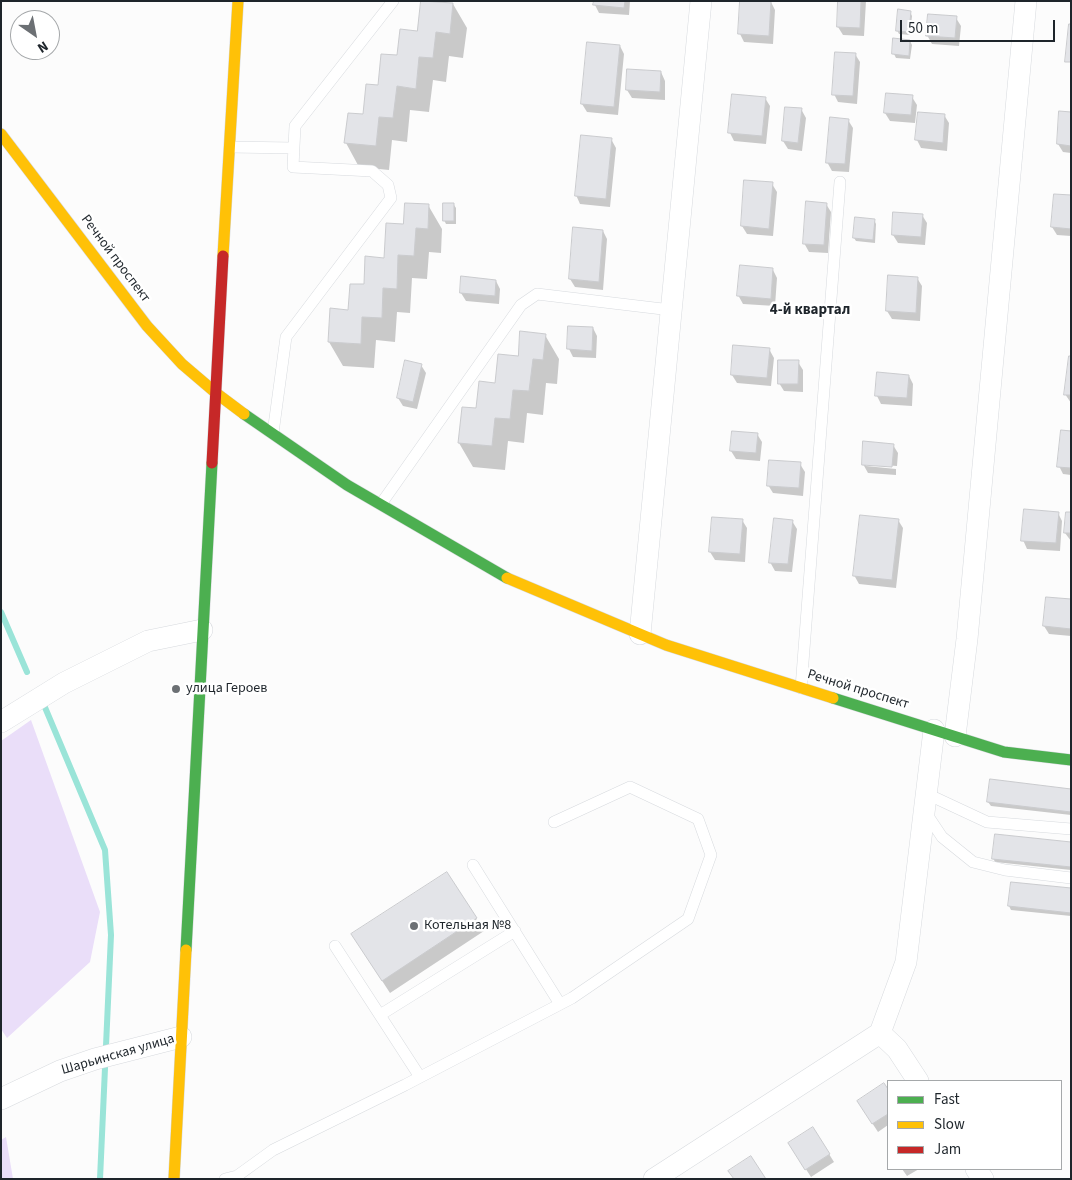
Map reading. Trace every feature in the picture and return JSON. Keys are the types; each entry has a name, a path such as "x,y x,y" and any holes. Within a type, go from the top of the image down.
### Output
{"street":[{"path":"174,1179 202,630 238,1"},
{"path":"640,634 701,1"},
{"path":"955,736 967,639 1026,1"},
{"name":"Речной проспект","path":"1,134 147,326 182,364 216,393 273,435 347,485 512,580 666,645 1004,752 1071,760"},
{"path":"1,722 64,683 148,641 202,630"},
{"path":"654,1179 880,1033 906,962 934,730"},
{"path":"880,1033 897,1049 917,1080"},
{"name":"Шарьинская улица","path":"1,1099 60,1071 105,1056 182,1037"}],"lane":[{"path":"273,435 286,338 391,198 388,185 372,171 293,167 295,126 393,1"},
{"path":"230,147 293,148"},
{"path":"801,688 840,182"},
{"path":"380,504 521,305 537,294 671,310"},
{"path":"225,1179 237,1176 273,1150 420,1077 572,998 688,919 711,855 698,819 630,787 554,822"},
{"path":"925,803 987,822 1071,829"},
{"path":"925,803 942,837 973,862 1005,870 1071,878"},
{"path":"473,865 560,1004"},
{"path":"380,1015 515,932"},
{"path":"335,946 420,1077"}],"shaded area":[{"path":"31,720 100,912 90,962 7,1038 1,1029 1,741"},
{"path":"6,1137 13,1179 1,1179 1,1140"}],"building":[{"path":"421,1 453,3 450,34 436,32 433,58 419,57 416,89 397,86 393,118 379,117 376,146 344,143 348,113 363,114 366,84 378,85 381,54 397,55 400,29 417,31"},
{"path":"594,1 625,1 624,8 593,5"},
{"path":"740,1 771,1 769,36 738,34"},
{"path":"838,1 861,1 860,28 837,27"},
{"path":"898,9 911,11 909,32 896,31"},
{"path":"928,14 957,16 955,38 926,36"},
{"path":"1069,24 1071,24 1071,62 1065,62"},
{"path":"893,38 910,40 909,56 892,54"},
{"path":"587,42 620,45 614,107 581,104"},
{"path":"835,52 856,53 853,96 832,95"},
{"path":"627,69 661,71 660,92 626,90"},
{"path":"886,93 913,95 911,115 884,113"},
{"path":"732,94 766,97 762,136 728,133"},
{"path":"785,107 802,108 798,143 782,141"},
{"path":"1059,111 1071,112 1071,146 1057,144"},
{"path":"918,112 945,114 943,143 915,140"},
{"path":"830,117 849,119 845,164 826,163"},
{"path":"581,135 612,138 606,199 575,196"},
{"path":"744,180 773,182 769,229 741,226"},
{"path":"1054,194 1071,195 1071,229 1051,227"},
{"path":"806,201 827,203 824,245 803,244"},
{"path":"405,203 429,204 428,229 416,228 414,256 398,255 397,289 383,288 382,318 362,317 361,344 328,342 330,308 348,310 350,284 364,284 365,256 384,258 386,223 403,224"},
{"path":"443,203 454,203 454,221 443,221"},
{"path":"893,212 923,214 921,237 892,235"},
{"path":"855,217 875,219 873,240 853,238"},
{"path":"573,227 603,230 599,282 569,279"},
{"path":"740,265 773,268 771,299 737,296"},
{"path":"888,275 918,277 916,313 886,311"},
{"path":"461,276 496,280 495,296 460,293"},
{"path":"568,326 593,327 592,351 567,349"},
{"path":"520,331 546,334 543,360 533,359 529,391 513,390 510,419 495,418 492,446 458,443 462,407 476,408 479,381 495,383 498,354 518,356"},
{"path":"733,345 770,348 767,378 731,375"},
{"path":"1069,356 1071,356 1071,395 1064,395"},
{"path":"405,360 422,364 413,402 397,398"},
{"path":"778,360 799,360 798,384 778,384"},
{"path":"877,372 909,375 907,398 875,396"},
{"path":"1061,430 1071,431 1071,468 1057,467"},
{"path":"732,431 758,433 756,453 730,451"},
{"path":"863,441 894,444 892,467 862,465"},
{"path":"769,460 801,462 799,488 767,486"},
{"path":"1024,509 1059,512 1056,543 1021,541"},
{"path":"1066,512 1071,512 1071,533 1064,533"},
{"path":"860,515 899,519 892,580 853,576"},
{"path":"712,517 743,519 740,554 709,552"},
{"path":"774,518 793,520 788,564 769,563"},
{"path":"1046,597 1071,599 1071,629 1043,626"},
{"path":"990,779 1071,789 1071,812 987,802"},
{"path":"995,834 1071,842 1071,867 992,859"},
{"name":"Котельная №8","path":"447,872 477,918 382,981 351,934"},
{"path":"1011,882 1071,888 1071,913 1008,906"},
{"path":"884,1083 887,1088 887,1115 872,1124 857,1101"},
{"path":"813,1127 830,1154 805,1170 788,1143"},
{"path":"751,1156 766,1179 734,1179 728,1171"}],"waterway":[{"path":"1,612 27,672"},
{"path":"44,705 105,850 111,935 100,1179"}],"traffic: fast":[{"path":"244,414 347,485 507,578"},
{"path":"186,950 212,463"},
{"path":"833,698 1004,752 1071,760"}],"traffic: slow":[{"path":"223,256 238,1"},
{"path":"1,134 147,326 182,364 244,414"},
{"path":"507,578 666,645 833,698"},
{"path":"174,1179 186,950"}],"traffic: jam":[{"path":"212,463 223,256"}],"place":[{"name":"улица Героев","path":"176,689"},
{"name":"Котельная №8","path":"414,926"}],"district":[{"name":"4-й квартал","path":"810,311"}]}
